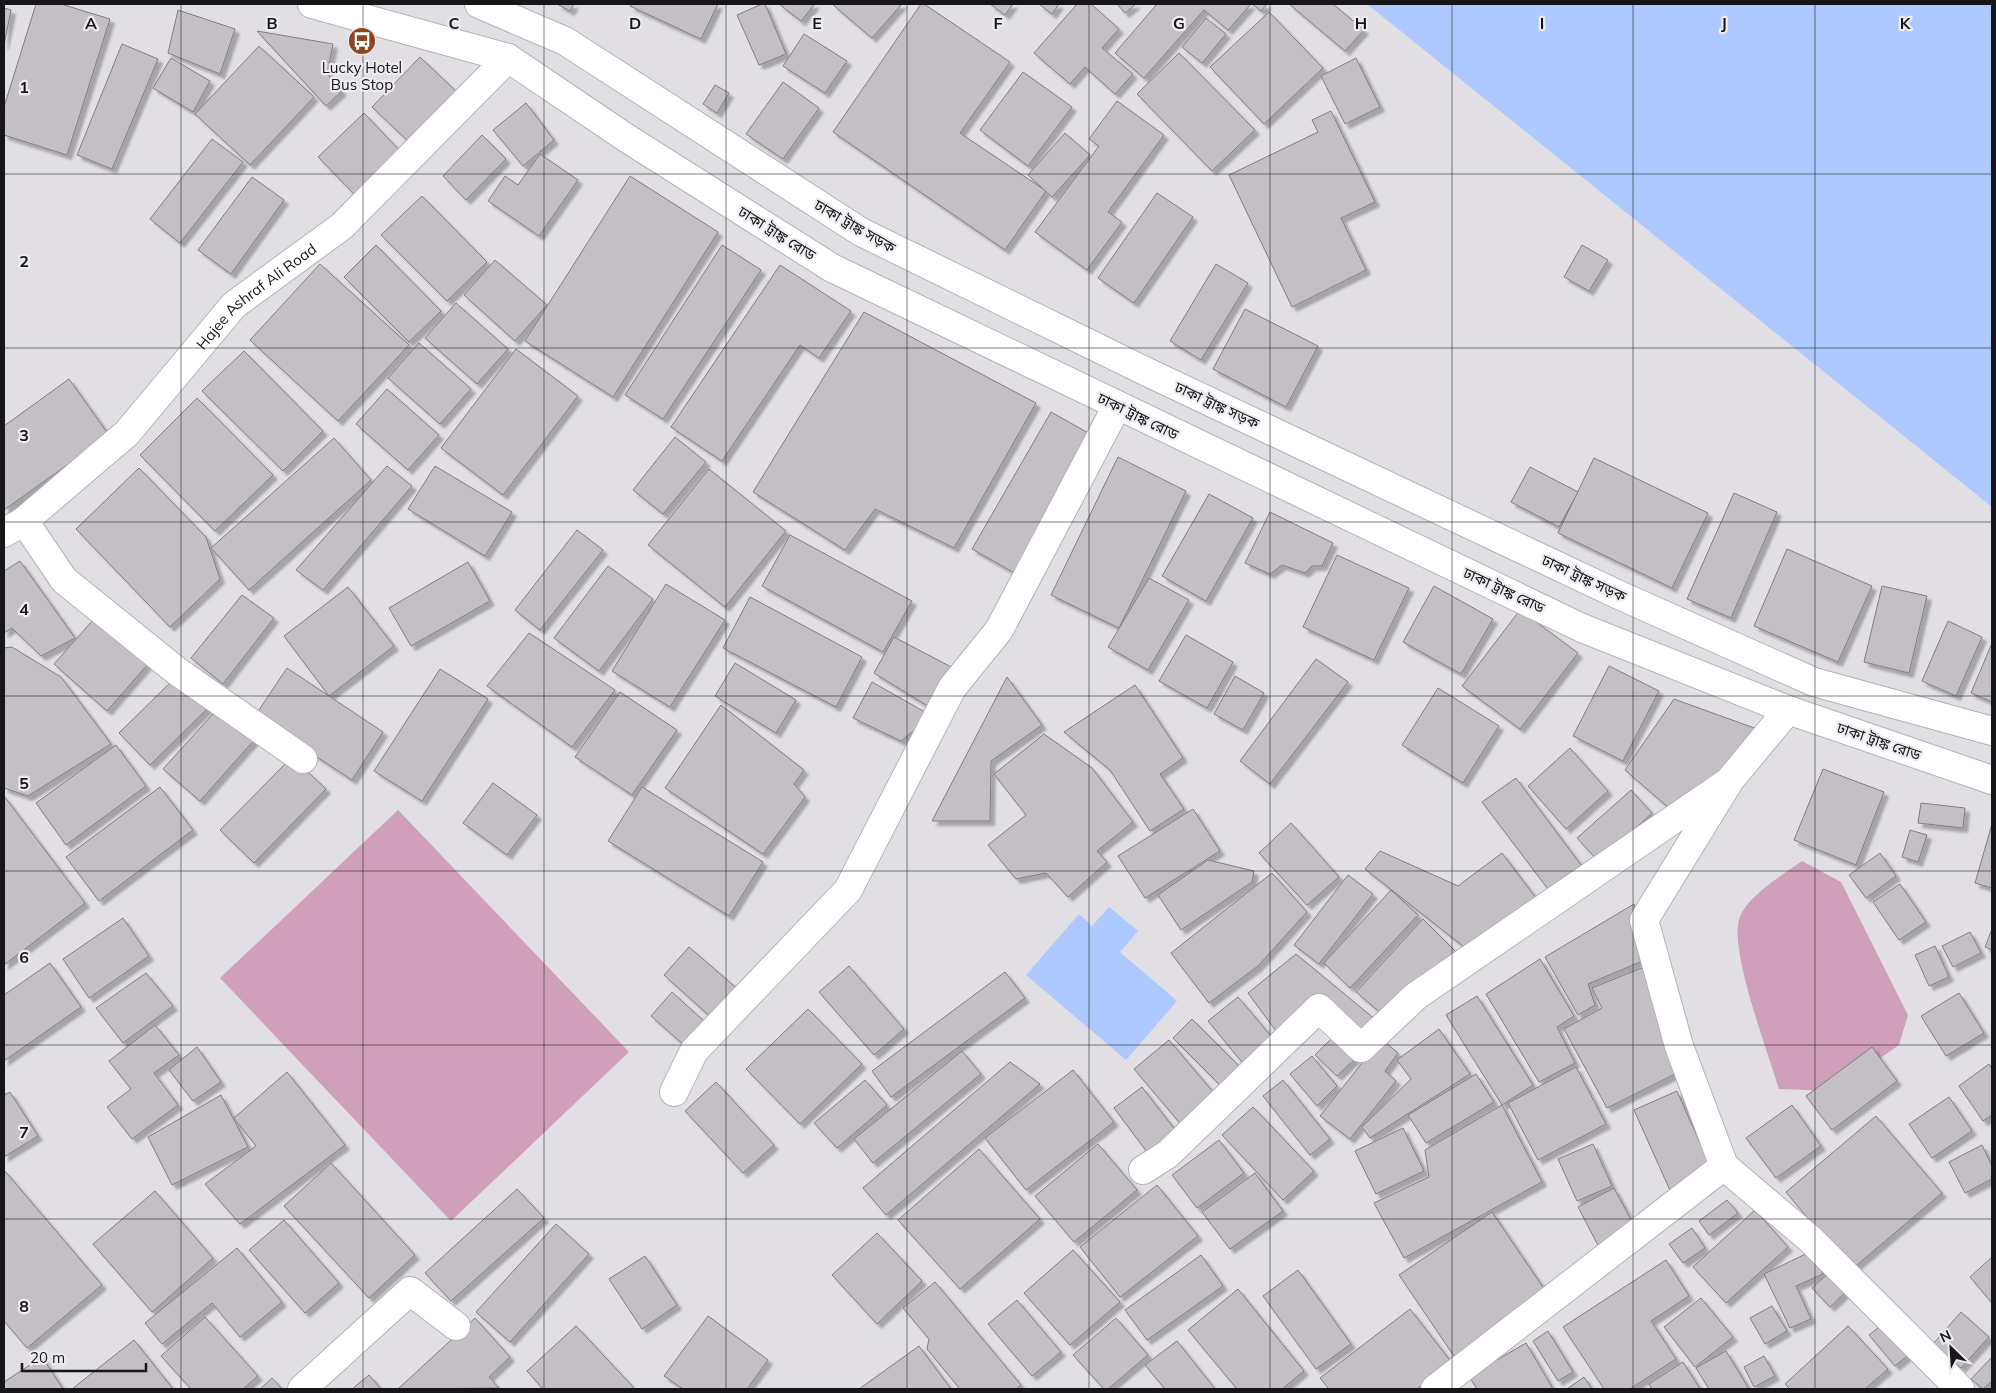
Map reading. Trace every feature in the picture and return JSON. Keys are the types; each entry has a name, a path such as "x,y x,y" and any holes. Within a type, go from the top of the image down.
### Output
{"street":[{"name":"ঢাকা ট্রাঙ্ক রোড","path":"312,4 508,58 628,139 832,268 1582,628 1788,710 1992,780"},
{"name":"ঢাকা ট্রাঙ্ক সড়ক","path":"479,4 565,41 860,232 1147,372 1619,595 1814,682 1992,731"},
{"name":"Hajee Ashraf Ali Road","path":"14,527 128,433 234,305 342,226 508,58"},
{"path":"674,1092 694,1051 848,890 952,688 1000,630 1117,406"},
{"path":"14,527 64,580 178,672 302,759"},
{"path":"1788,710 1730,780 1644,920 1679,1046 1724,1166 1810,1239 1960,1389"},
{"path":"1143,1170 1168,1154 1319,1008 1361,1048 1416,996 1730,780"},
{"path":"1435,1389 1724,1166"},
{"path":"302,1389 410,1291 456,1326"}],"shaded area":[{"path":"398,810 629,1052 451,1221 220,978"},
{"path":"1802,861 1841,882 1908,1015 1899,1045 1833,1091 1779,1089 1752,1003 1740,955 1739,920 1743,911 1766,887"}],"water":[{"path":"1367,4 1992,4 1992,507"},
{"path":"1109,907 1138,931 1120,952 1177,1001 1126,1060 1026,975 1079,914 1092,926"}],"building":[{"path":"36,4 61,4 110,19 67,155 4,135 4,107"},
{"path":"557,4 574,4 570,11"},
{"path":"631,4 718,4 701,39 630,6"},
{"path":"765,4 786,54 759,65 737,15"},
{"path":"779,4 815,4 801,21"},
{"path":"832,4 902,4 872,38"},
{"path":"921,4 924,4 1010,62 960,133 1046,191 1005,250 833,132"},
{"path":"990,4 1013,4 1005,15"},
{"path":"1039,4 1059,4 1052,14"},
{"path":"1077,4 1091,4 1119,29 1102,48 1133,74 1115,94 1085,67 1070,84 1034,53"},
{"path":"1117,4 1136,4 1125,13"},
{"path":"1157,4 1251,4 1228,30 1204,10 1144,78 1115,53"},
{"path":"1252,4 1267,4 1261,11"},
{"path":"1289,4 1333,4 1364,30 1345,51"},
{"path":"4,8 11,10 4,45"},
{"path":"178,10 235,29 220,74 168,53"},
{"path":"1269,12 1323,68 1264,124 1210,67"},
{"path":"1206,18 1226,34 1202,63 1182,47"},
{"path":"257,31 333,44 327,74 342,91 326,106"},
{"path":"804,34 847,61 825,93 783,66"},
{"path":"122,44 158,59 112,169 77,155"},
{"path":"259,46 314,97 250,165 195,114"},
{"path":"1179,53 1255,130 1212,171 1137,94"},
{"path":"420,57 458,93 410,143 372,107"},
{"path":"171,58 210,81 193,112 153,88"},
{"path":"1356,58 1380,107 1345,124 1321,76"},
{"path":"1023,72 1072,107 1028,166 980,130"},
{"path":"783,82 819,108 783,159 746,134"},
{"path":"715,85 729,93 717,113 703,104"},
{"path":"1117,101 1164,135 1108,212 1122,222 1087,270 1035,232 1099,146 1089,139"},
{"path":"526,103 554,140 523,166 493,130"},
{"path":"1331,111 1375,202 1341,218 1366,270 1292,307 1229,175 1318,132 1312,120"},
{"path":"364,113 402,153 356,196 318,157"},
{"path":"1065,133 1090,155 1052,197 1028,175"},
{"path":"482,135 506,159 466,200 443,176"},
{"path":"212,139 243,162 180,243 150,219"},
{"path":"540,154 578,180 539,236 488,201 505,176 518,185"},
{"path":"630,176 718,232 613,397 525,341"},
{"path":"252,177 284,200 231,274 198,250"},
{"path":"1157,193 1193,217 1134,303 1098,278"},
{"path":"422,196 487,262 447,301 381,235"},
{"path":"376,245 441,311 409,342 344,277"},
{"path":"722,245 761,270 663,419 625,395"},
{"path":"1582,245 1608,260 1589,291 1564,277"},
{"path":"495,260 547,305 515,341 464,295"},
{"path":"320,264 409,345 338,421 250,340"},
{"path":"1216,264 1248,283 1201,360 1170,341"},
{"path":"780,265 851,311 819,358 800,345 722,461 671,427"},
{"path":"456,303 508,349 477,384 425,338"},
{"path":"1245,309 1318,346 1286,407 1213,369"},
{"path":"864,312 1036,403 954,548 875,509 845,550 753,492"},
{"path":"419,343 471,389 440,424 388,378"},
{"path":"516,349 578,396 503,495 441,448"},
{"path":"244,351 323,431 283,471 202,391"},
{"path":"69,379 109,435 4,510 4,426"},
{"path":"387,389 439,435 408,470 356,424"},
{"path":"197,398 273,475 215,531 140,455"},
{"path":"1051,412 1099,439 1020,576 972,549"},
{"path":"675,437 706,462 663,514 633,490"},
{"path":"334,438 371,480 249,590 211,548"},
{"path":"1118,457 1186,491 1119,628 1051,595"},
{"path":"1594,458 1708,513 1672,588 1558,533"},
{"path":"387,466 412,486 323,590 296,570"},
{"path":"435,466 512,512 485,556 408,509"},
{"path":"1530,467 1578,492 1559,527 1511,502"},
{"path":"139,468 206,537 220,579 170,627 76,529"},
{"path":"709,469 786,531 725,607 648,545"},
{"path":"1734,493 1777,512 1731,618 1687,599"},
{"path":"1209,494 1253,518 1206,601 1162,576"},
{"path":"1270,512 1333,543 1322,566 1312,566 1305,573 1282,565 1270,574 1245,563"},
{"path":"577,530 603,550 540,630 515,610"},
{"path":"790,535 912,601 883,652 762,586"},
{"path":"1787,549 1872,586 1838,662 1754,626"},
{"path":"1337,555 1409,588 1374,660 1303,627"},
{"path":"20,561 75,638 41,656 12,628 4,633 4,571"},
{"path":"468,562 490,601 411,646 389,608"},
{"path":"608,566 653,599 599,671 554,638"},
{"path":"1149,578 1189,600 1148,670 1108,647"},
{"path":"666,584 725,620 670,707 612,671"},
{"path":"1434,586 1493,619 1461,674 1403,642"},
{"path":"1882,586 1927,596 1909,673 1864,662"},
{"path":"348,587 394,646 329,696 284,636"},
{"path":"242,595 274,618 223,684 191,658"},
{"path":"750,597 862,657 836,707 723,648"},
{"path":"1520,610 1578,653 1520,729 1462,686"},
{"path":"101,611 154,657 107,711 54,664"},
{"path":"1948,621 1982,637 1956,696 1922,681"},
{"path":"529,633 615,690 572,747 487,686"},
{"path":"1186,635 1233,662 1207,708 1159,681"},
{"path":"894,637 955,669 931,708 874,673"},
{"path":"1992,643 1992,702 1971,693"},
{"path":"12,647 61,677 111,744 28,796 4,788 4,648"},
{"path":"1316,659 1348,682 1270,784 1240,761"},
{"path":"735,663 796,700 776,733 715,696"},
{"path":"1609,666 1659,691 1623,761 1573,736"},
{"path":"287,668 383,732 352,780 255,716"},
{"path":"440,669 488,699 422,801 374,771"},
{"path":"178,675 209,707 150,765 119,733"},
{"path":"1235,676 1264,693 1243,730 1214,714"},
{"path":"1007,677 1042,725 991,761 990,821 932,821"},
{"path":"872,682 932,716 901,741 853,718"},
{"path":"1135,685 1183,758 1160,774 1184,809 1150,831 1110,770 1064,732"},
{"path":"1438,688 1499,726 1463,783 1402,745"},
{"path":"620,692 677,730 632,795 575,757"},
{"path":"1674,699 1757,729 1725,772 1669,808 1625,770"},
{"path":"721,705 804,770 794,784 805,797 763,854 665,788"},
{"path":"220,706 256,738 200,801 163,769"},
{"path":"1044,734 1092,768 1133,822 1097,851 1107,862 1068,897 1046,873 1016,879 988,845 1026,815 994,774"},
{"path":"116,745 146,786 66,845 36,803"},
{"path":"1570,748 1608,791 1566,829 1528,786"},
{"path":"292,757 326,789 254,863 220,830"},
{"path":"1823,769 1884,792 1856,865 1794,840"},
{"path":"1516,778 1581,865 1548,889 1482,802"},
{"path":"493,783 537,815 507,855 463,823"},
{"path":"160,787 193,830 99,901 66,857"},
{"path":"642,787 763,862 729,916 608,841"},
{"path":"1631,790 1652,813 1599,862 1577,838"},
{"path":"4,796 85,903 4,965"},
{"path":"1921,803 1965,808 1963,828 1918,823"},
{"path":"1193,809 1220,851 1145,898 1118,856"},
{"path":"1291,823 1339,877 1307,905 1259,853"},
{"path":"1992,824 1992,888 1975,883"},
{"path":"1910,830 1927,835 1918,862 1902,857"},
{"path":"1380,851 1458,886 1502,853 1536,898 1468,950 1365,869"},
{"path":"1880,853 1896,876 1866,898 1849,875"},
{"path":"1208,860 1254,871 1252,882 1181,930 1158,895"},
{"path":"1272,873 1307,912 1258,966 1209,1003 1171,953"},
{"path":"1348,875 1373,894 1319,964 1294,945"},
{"path":"1900,884 1926,922 1899,940 1873,902"},
{"path":"1391,890 1418,915 1350,988 1324,963"},
{"path":"1634,904 1647,959 1588,984 1595,1005 1578,1015 1545,957"},
{"path":"123,918 149,956 89,998 63,959"},
{"path":"1423,919 1457,953 1382,1014 1356,992"},
{"path":"1992,929 1992,950 1985,947"},
{"path":"1970,932 1981,953 1953,967 1942,946"},
{"path":"1935,946 1949,977 1929,986 1915,955"},
{"path":"689,947 740,991 714,1020 664,975"},
{"path":"1296,954 1377,1021 1361,1036 1321,994 1279,1035 1248,993"},
{"path":"1540,959 1574,1016 1557,1027 1575,1063 1539,1082 1486,994"},
{"path":"50,963 81,1007 4,1061 4,995"},
{"path":"849,966 904,1029 874,1055 819,992"},
{"path":"1644,967 1681,1071 1607,1108 1564,1029 1602,1008 1592,988"},
{"path":"1005,972 1025,998 891,1097 872,1071"},
{"path":"146,973 173,1006 123,1043 96,1008"},
{"path":"672,992 706,1023 685,1046 651,1016"},
{"path":"1959,993 1984,1033 1946,1056 1921,1016"},
{"path":"1477,996 1533,1085 1502,1105 1446,1015"},
{"path":"1238,997 1276,1042 1246,1067 1208,1021"},
{"path":"808,1009 862,1064 800,1124 746,1069"},
{"path":"1192,1019 1243,1070 1224,1089 1173,1038"},
{"path":"155,1025 179,1055 154,1073 178,1105 132,1139 107,1107 131,1089 109,1061"},
{"path":"1439,1029 1470,1074 1370,1138 1362,1127 1411,1079 1397,1060"},
{"path":"1338,1032 1360,1054 1337,1076 1315,1055"},
{"path":"1381,1039 1398,1053 1385,1071 1396,1081 1350,1139 1320,1116"},
{"path":"1169,1040 1219,1099 1184,1128 1134,1069"},
{"path":"197,1047 221,1082 193,1101 169,1070"},
{"path":"1872,1047 1897,1081 1832,1130 1806,1096"},
{"path":"962,1051 981,1074 873,1163 854,1139"},
{"path":"1312,1056 1337,1086 1317,1106 1290,1074"},
{"path":"1010,1062 1040,1084 886,1215 863,1188"},
{"path":"1989,1064 1992,1069 1992,1115 1983,1121 1959,1086"},
{"path":"1576,1067 1606,1124 1538,1160 1508,1103"},
{"path":"1073,1070 1114,1122 1026,1190 985,1138"},
{"path":"287,1072 345,1145 240,1224 205,1184 256,1146 234,1118"},
{"path":"1476,1074 1494,1102 1426,1143 1408,1115"},
{"path":"865,1080 887,1105 837,1148 814,1123"},
{"path":"1283,1080 1330,1139 1310,1155 1263,1096"},
{"path":"716,1082 774,1145 743,1173 685,1111"},
{"path":"1142,1087 1179,1135 1150,1156 1114,1108"},
{"path":"1677,1091 1710,1166 1673,1197 1634,1110"},
{"path":"10,1092 38,1136 4,1157 4,1095"},
{"path":"221,1095 248,1147 172,1185 148,1137"},
{"path":"1949,1097 1972,1131 1932,1158 1909,1124"},
{"path":"1502,1105 1542,1182 1404,1258 1374,1203 1429,1177 1425,1150"},
{"path":"1792,1105 1821,1146 1776,1178 1746,1138"},
{"path":"1253,1107 1314,1171 1283,1200 1222,1135"},
{"path":"1876,1116 1942,1193 1851,1270 1786,1192"},
{"path":"1403,1128 1424,1171 1376,1194 1355,1151"},
{"path":"1219,1140 1244,1173 1197,1208 1172,1175"},
{"path":"1098,1144 1137,1190 1074,1242 1035,1196"},
{"path":"1593,1144 1612,1186 1577,1201 1558,1159"},
{"path":"1982,1145 1992,1166 1992,1179 1965,1193 1949,1162"},
{"path":"979,1149 1040,1219 960,1289 898,1220"},
{"path":"331,1163 415,1255 369,1298 284,1206"},
{"path":"4,1170 102,1285 27,1348 4,1321"},
{"path":"1255,1173 1283,1211 1230,1249 1202,1212"},
{"path":"1157,1185 1198,1236 1120,1297 1080,1247"},
{"path":"1614,1188 1636,1229 1600,1249 1578,1207"},
{"path":"517,1189 544,1218 451,1301 425,1273"},
{"path":"155,1191 213,1258 152,1312 93,1244"},
{"path":"1727,1200 1738,1213 1709,1235 1699,1221"},
{"path":"1755,1210 1788,1247 1726,1303 1693,1267"},
{"path":"1492,1212 1551,1299 1458,1362 1399,1275"},
{"path":"284,1220 339,1283 305,1313 249,1250"},
{"path":"556,1224 589,1254 510,1342 476,1312"},
{"path":"1692,1228 1705,1248 1683,1263 1669,1244"},
{"path":"877,1233 922,1281 877,1324 832,1275"},
{"path":"237,1248 282,1302 240,1337 212,1303 162,1344 145,1323"},
{"path":"1073,1250 1120,1302 1070,1345 1024,1293"},
{"path":"1812,1251 1823,1274 1796,1286 1811,1319 1790,1328 1764,1274"},
{"path":"1201,1255 1223,1286 1147,1340 1125,1310"},
{"path":"645,1256 677,1305 642,1329 609,1279"},
{"path":"1992,1257 1992,1303 1970,1277"},
{"path":"1666,1260 1689,1296 1651,1321 1676,1359 1630,1389 1604,1389 1563,1327"},
{"path":"1298,1270 1351,1344 1316,1369 1263,1296"},
{"path":"1832,1270 1849,1289 1830,1307 1812,1288"},
{"path":"935,1282 1021,1385 1016,1389 960,1389 927,1349 929,1339 903,1308"},
{"path":"1238,1289 1304,1371 1282,1389 1237,1389 1188,1330"},
{"path":"1701,1298 1733,1337 1695,1367 1664,1327"},
{"path":"1017,1300 1061,1352 1032,1376 988,1324"},
{"path":"1772,1306 1787,1331 1765,1344 1750,1318"},
{"path":"1410,1309 1452,1363 1417,1389 1329,1389 1320,1378"},
{"path":"1961,1312 1989,1337 1961,1368 1933,1344"},
{"path":"708,1316 768,1360 747,1389 683,1389 664,1376"},
{"path":"205,1317 258,1376 243,1389 191,1389 161,1356"},
{"path":"475,1318 510,1357 489,1377 499,1388 399,1388"},
{"path":"1116,1318 1148,1355 1108,1389 1104,1389 1073,1355"},
{"path":"1887,1321 1912,1352 1895,1366 1869,1335"},
{"path":"576,1326 635,1389 543,1389 527,1371"},
{"path":"1848,1326 1888,1369 1865,1389 1790,1389 1785,1384"},
{"path":"1548,1331 1573,1372 1558,1381 1533,1341"},
{"path":"134,1340 173,1389 72,1389"},
{"path":"1177,1341 1215,1389 1165,1389 1145,1365"},
{"path":"1526,1343 1553,1389 1477,1389 1469,1376"},
{"path":"919,1346 951,1389 859,1389"},
{"path":"1726,1351 1749,1389 1709,1389 1696,1368"},
{"path":"1764,1356 1775,1376 1754,1387 1744,1367"},
{"path":"42,1357 63,1389 4,1389 4,1382"},
{"path":"1992,1357 1992,1381 1983,1389 1971,1379"},
{"path":"1683,1362 1700,1389 1652,1389 1649,1384"},
{"path":"369,1375 381,1389 352,1389"},
{"path":"1584,1377 1592,1389 1567,1389"},
{"path":"272,1378 282,1389 260,1389"}],"place":[{"name":"Lucky Hotel Bus Stop","path":"362,41"}]}
